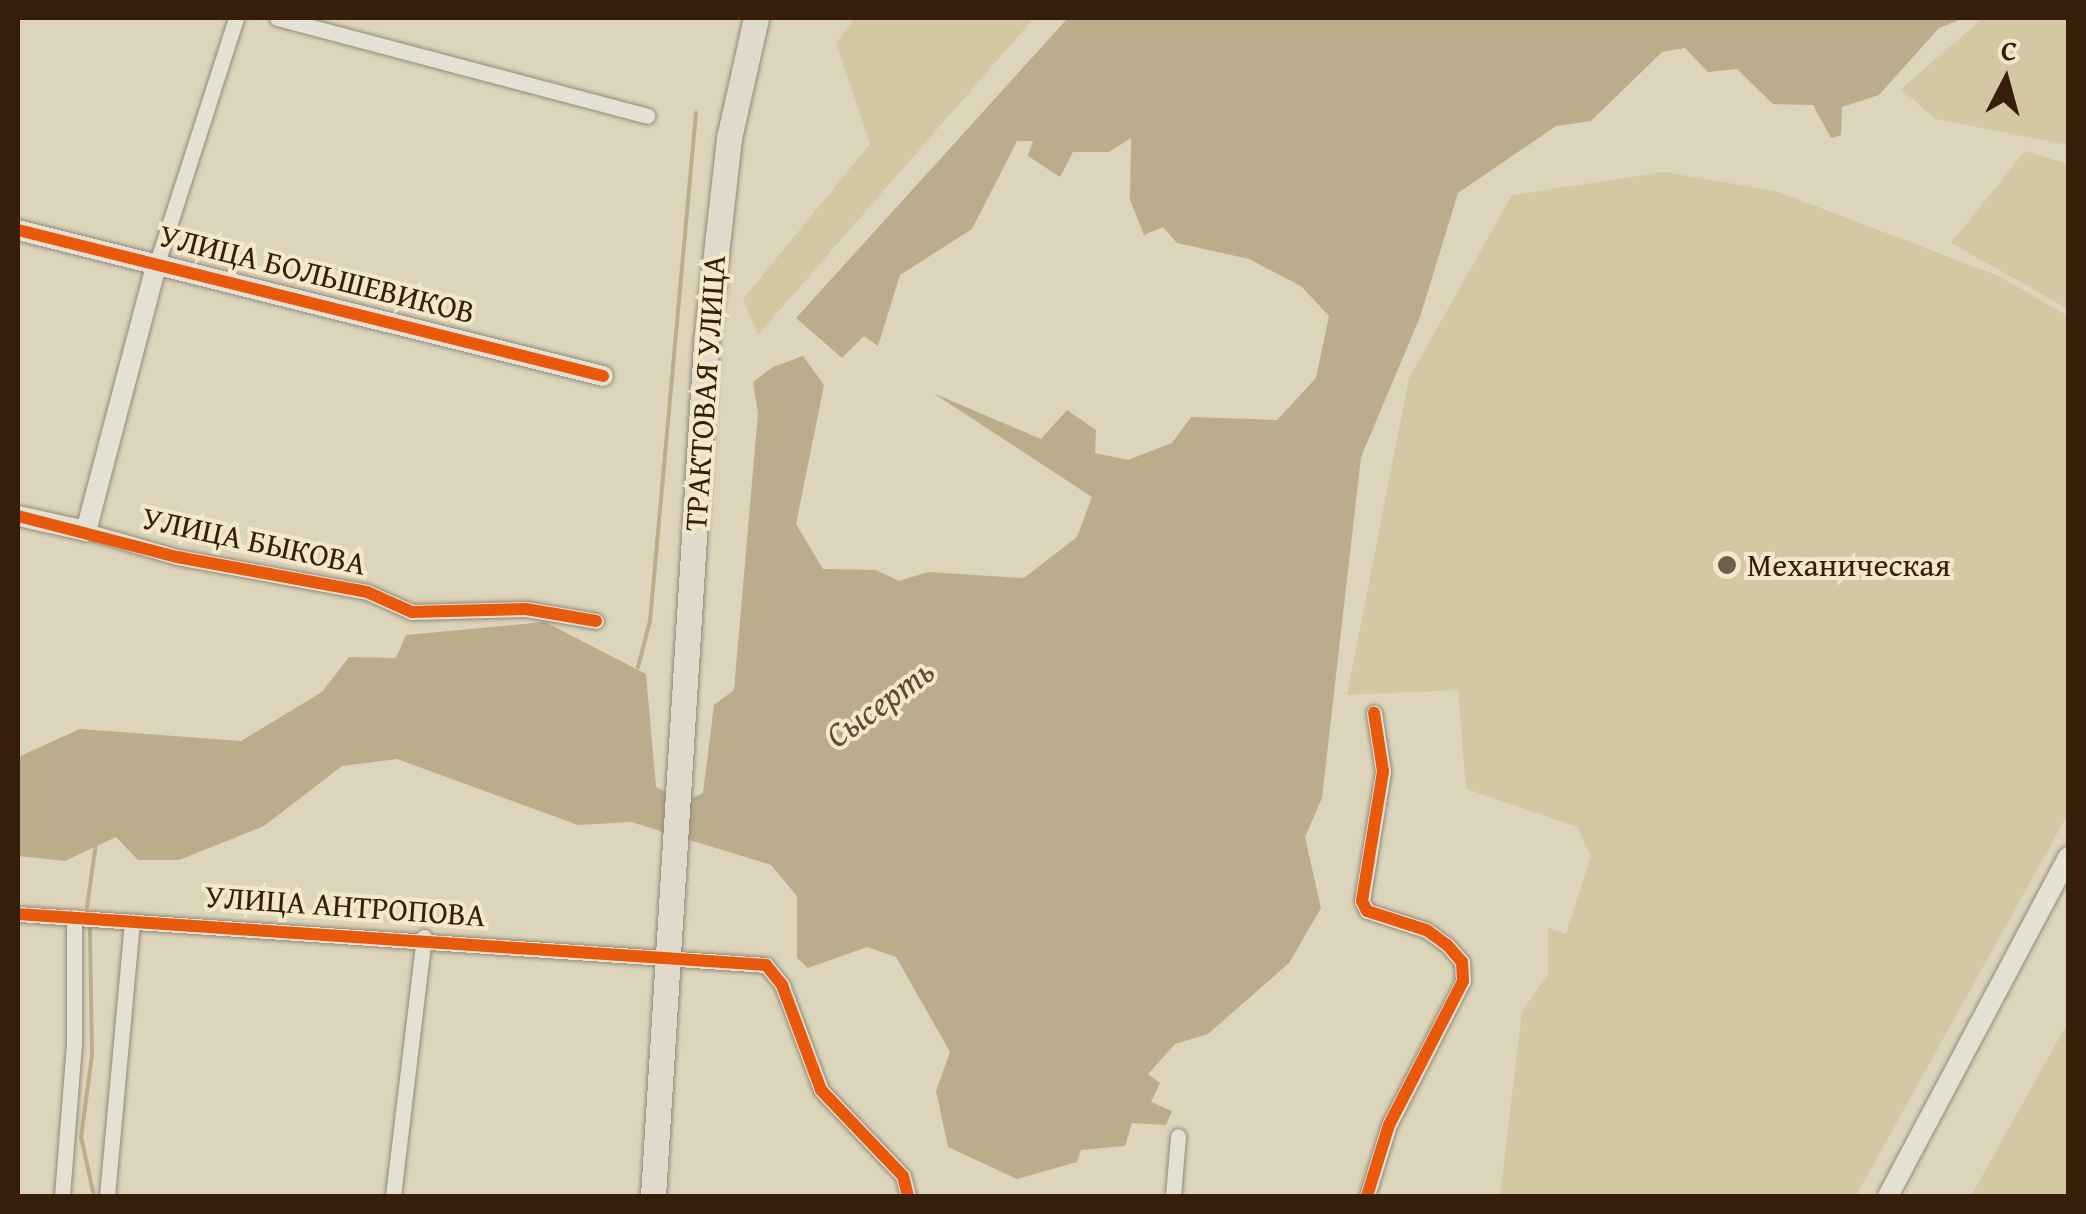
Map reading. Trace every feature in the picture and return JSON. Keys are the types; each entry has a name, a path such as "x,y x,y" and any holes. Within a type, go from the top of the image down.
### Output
{"main road":[{"name":"ТРАКТОВАЯ УЛИЦА","path":"652,1196 669,957 670,864 680,771 710,304 730,138 756,18"}],"street":[{"path":"86,531 157,263 236,18"},
{"path":"277,18 647,116"},
{"name":"УЛИЦА БОЛЬШЕВИКОВ","path":"18,230 603,376"},
{"name":"УЛИЦА БЫКОВА","path":"18,516 196,561 366,592 412,612 526,609 596,621"},
{"path":"1368,1196 1389,1125 1463,981 1462,962 1426,930 1368,911 1362,901 1383,771 1374,713"},
{"path":"1888,1196 2068,857"},
{"name":"УЛИЦА АНТРОПОВА","path":"18,914 424,937 766,965 782,985 821,1090 903,1176 908,1196"},
{"path":"62,1196 74,1045 74,917"},
{"path":"107,1196 106,1147 132,921"},
{"path":"393,1196 424,937"},
{"path":"1173,1196 1178,1136"}],"shaded area":[{"path":"855,18 1034,18 758,335 743,299 870,144 836,43"},
{"path":"1983,18 2068,18 2068,145 1935,119 1901,89"},
{"path":"2025,151 2068,164 2068,309 1951,243"},
{"path":"1664,172 1776,191 1999,276 2068,316 2068,814 1856,1196 1500,1196 1522,1011 1548,975 1548,928 1566,934 1591,856 1577,827 1466,789 1458,690 1347,695 1409,378 1512,195"},
{"path":"2068,1022 2068,1196 1971,1196"}],"water":[{"name":"Сысерть","path":"1068,18 1964,18 1939,28 1879,95 1842,107 1841,135 1831,138 1813,105 1773,104 1737,69 1708,72 1685,48 1662,52 1591,121 1556,126 1458,193 1420,317 1361,457 1322,798 1305,837 1321,908 1289,963 1208,1034 1175,1044 1148,1074 1160,1083 1151,1102 1172,1111 1166,1125 1132,1123 1125,1146 1081,1150 1077,1162 1017,1179 948,1147 936,1091 950,1052 896,957 867,947 808,968 797,958 797,896 771,865 631,822 578,825 397,759 342,766 264,826 179,860 138,860 116,837 65,861 18,856 18,757 80,729 241,741 322,692 349,657 396,658 406,635 545,622 646,674 656,787 684,802 703,793 714,705 734,690 758,413 753,382 773,367 803,356 824,385 796,524 823,569 876,570 899,581 928,572 1024,578 1077,537 1092,497 933,393 1041,439 1067,410 1096,430 1095,453 1128,460 1172,443 1191,417 1277,420 1316,378 1329,316 1301,286 1249,259 1177,243 1163,227 1144,235 1130,200 1131,138 1109,152 1073,152 1060,177 1028,156 1033,141 1017,141 972,229 900,275 878,346 864,336 842,358 796,318"}],"waterway":[{"path":"638,667 650,621 696,113"},
{"path":"87,907 96,843"},
{"path":"90,929 92,1055 81,1137 94,1196"}],"cycle path":[{"path":"18,230 603,376"},
{"path":"18,516 177,557 367,592 412,612 526,609 596,621"},
{"path":"1367,1196 1389,1125 1463,981 1462,962 1447,945 1426,930 1367,911 1362,901 1383,771 1374,713"},
{"path":"18,914 766,965 782,985 821,1090 903,1176 908,1196"}],"place":[{"name":"Механическая","path":"1727,565"}]}
